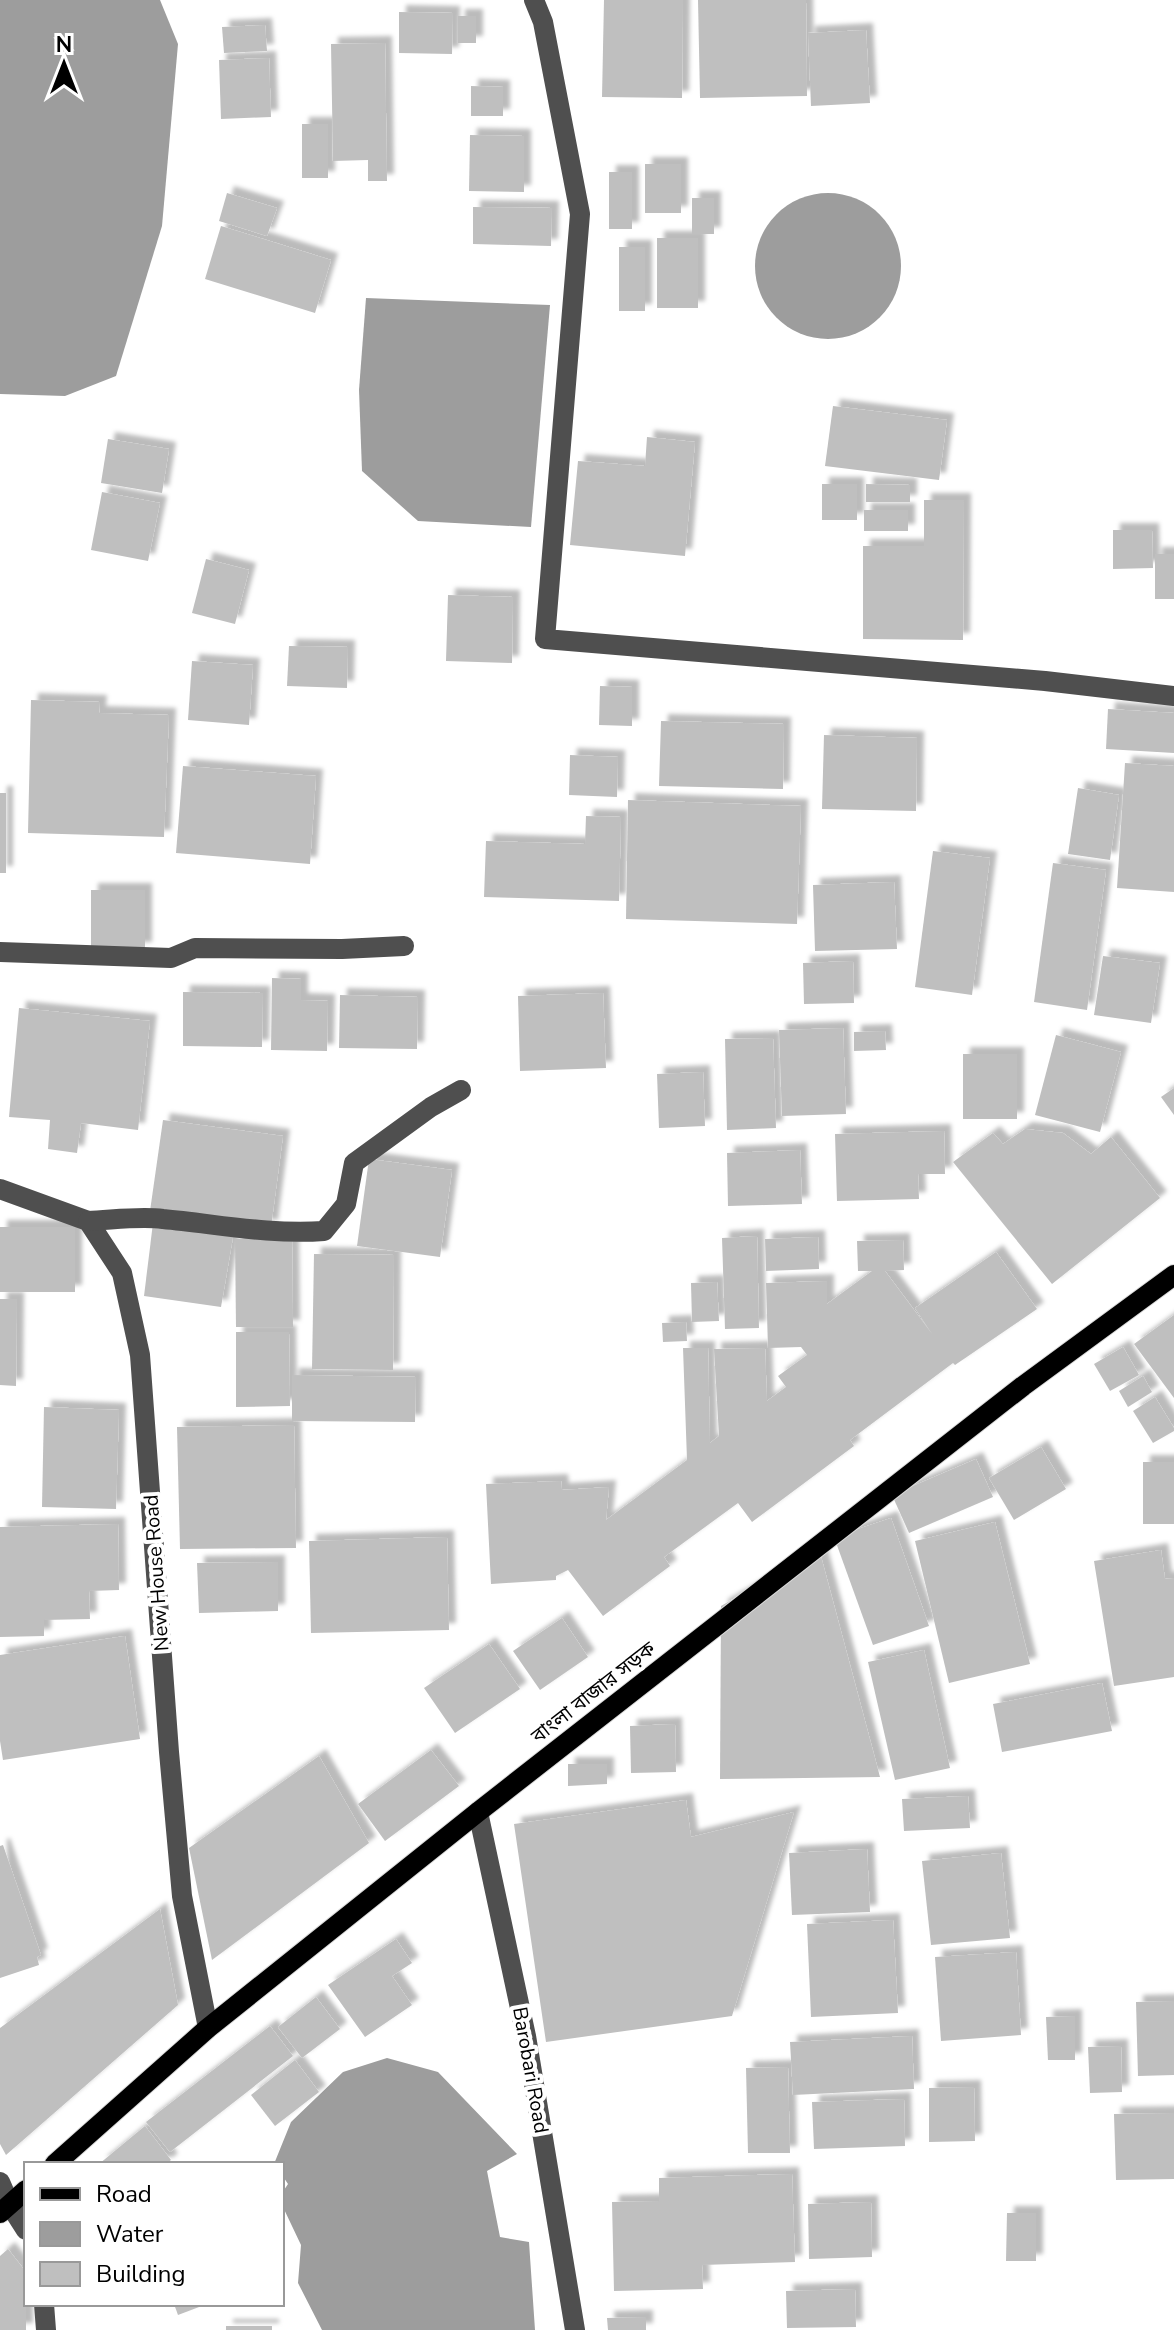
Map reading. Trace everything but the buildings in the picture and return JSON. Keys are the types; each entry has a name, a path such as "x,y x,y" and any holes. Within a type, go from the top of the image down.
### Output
{"main road":[{"name":"বাংলা বাজার সড়ক","path":"57,2162 208,2028 478,1812 1023,1386 1174,1275"},
{"path":"5,2209 24,2192"}],"street":[{"path":"534,0 543,22 580,214 545,639 1030,680 1174,696"},
{"path":"0,952 171,958 195,948 342,949 404,946"},
{"path":"0,1189 88,1221 159,1218 250,1230 324,1231 346,1204 354,1163 431,1107 461,1090"},
{"name":"New House Road","path":"88,1221 122,1273 140,1355 182,1896 208,2028"},
{"name":"Barobari Road","path":"478,1812 526,2036 575,2330"},
{"path":"0,2182 5,2209 24,2228"},
{"path":"44,2306 46,2330"}],"water":[{"path":"0,0 160,0 178,44 162,226 116,376 65,396 0,394"},
{"path":"828,193 856,199 880,214 895,238 901,266 895,294 880,318 856,333 828,339 800,333 776,318 761,294 755,266 761,238 776,214 800,199"},
{"path":"366,298 550,305 531,527 418,521 362,471 359,390"},
{"path":"387,2058 438,2072 517,2154 487,2171 500,2237 529,2242 535,2330 322,2330 298,2283 301,2245 284,2209 284,2190 288,2184 284,2178 284,2162 275,2162 291,2122 343,2072"}]}
